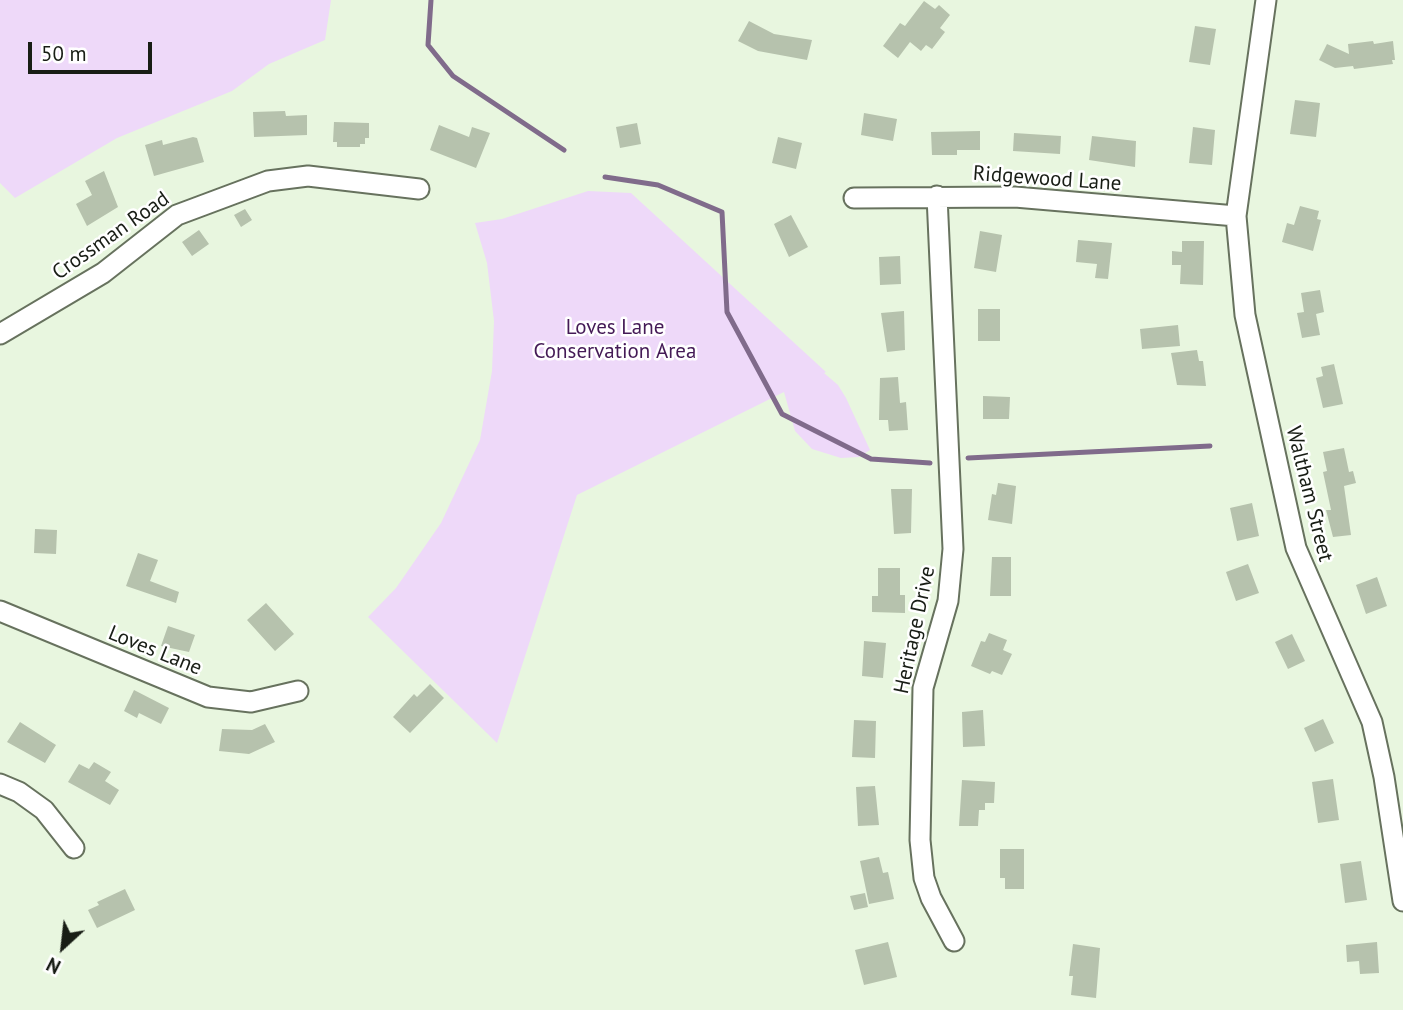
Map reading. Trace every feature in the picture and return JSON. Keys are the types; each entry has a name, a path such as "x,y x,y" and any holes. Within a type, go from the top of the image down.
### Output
{"street":[{"path":"1266,0 1283,0"},
{"name":"Waltham Street","path":"1266,0 1236,216 1245,315 1287,514 1308,580 1372,722 1384,777 1403,901"},
{"name":"Crossman Road","path":"0,334 103,273 169,219 256,186 301,176 419,189"},
{"name":"Heritage Drive","path":"937,196 953,558 948,601 923,688 920,840 924,878 931,898 954,941"},
{"name":"Ridgewood Lane","path":"854,198 1015,197 1236,216"},
{"name":"Loves Lane","path":"0,611 208,697 251,702 298,691"},
{"path":"0,784 19,792 44,810 74,848"}],"green space":[{"path":"0,0 331,0 325,40 269,64 232,91 117,138 15,198 0,183"},
{"name":"Loves Lane Conservation Area","path":"588,191 631,193 826,372 824,373 838,385 846,398 870,450 859,457 841,458 812,449 795,431 784,392 577,495 497,743 368,617 396,588 441,523 480,440 492,371 494,321 487,263 475,223 502,219"}],"building":[{"path":"924,1 935,9 939,5 950,15 940,28 945,32 932,49 926,45 921,51 910,42 898,58 883,46 900,23 905,26"},
{"path":"749,21 774,34 812,40 807,60 758,51 738,41"},
{"path":"1195,26 1216,29 1210,65 1189,62"},
{"path":"1373,41 1374,44 1393,41 1393,64 1354,69 1353,66 1335,68 1319,60 1327,44 1349,54 1348,44"},
{"path":"1295,100 1320,103 1316,137 1290,134"},
{"path":"285,111 286,116 307,115 307,135 254,137 253,112"},
{"path":"864,113 897,119 893,141 861,135"},
{"path":"334,122 369,123 369,138 365,138 365,144 360,144 360,147 337,147 337,142 333,142"},
{"path":"637,123 641,144 620,148 616,127"},
{"path":"439,125 469,137 472,127 490,133 476,168 430,150"},
{"path":"1193,127 1215,130 1212,165 1189,163"},
{"path":"980,131 980,150 957,150 957,155 932,155 931,132"},
{"path":"1014,133 1061,136 1060,154 1013,151"},
{"path":"1092,136 1136,141 1135,167 1089,160"},
{"path":"778,137 802,143 796,169 772,163"},
{"path":"197,138 204,162 154,176 145,145 162,140 163,145"},
{"path":"104,171 118,207 87,226 76,204 92,195 85,181"},
{"path":"1300,206 1319,211 1317,219 1321,220 1313,251 1282,242 1287,223 1294,225"},
{"path":"245,209 252,220 241,227 234,215"},
{"path":"791,215 808,247 789,257 774,224"},
{"path":"199,230 209,244 192,256 182,242"},
{"path":"980,231 1002,235 996,272 974,268"},
{"path":"1078,240 1112,243 1108,279 1095,278 1097,264 1076,262"},
{"path":"1182,241 1204,241 1203,285 1180,284 1181,265 1172,265 1172,251 1182,252"},
{"path":"900,256 901,284 880,285 879,257"},
{"path":"1320,290 1324,312 1316,314 1320,335 1302,338 1297,313 1304,312 1301,293"},
{"path":"978,309 1000,309 1000,341 978,341"},
{"path":"904,311 905,350 887,352 881,313"},
{"path":"1178,325 1180,346 1142,349 1140,329"},
{"path":"1197,350 1199,361 1203,361 1206,386 1177,385 1171,353"},
{"path":"1334,364 1343,404 1323,408 1316,378 1323,376 1321,367"},
{"path":"898,377 900,403 906,402 908,430 889,431 888,420 879,420 880,378"},
{"path":"983,396 1010,397 1009,419 983,419"},
{"path":"1344,448 1349,472 1353,471 1356,483 1344,486 1351,535 1333,537 1326,510 1331,510 1323,472 1327,471 1323,452"},
{"path":"998,483 1016,486 1012,524 988,520 992,494 996,495"},
{"path":"891,489 912,489 911,533 894,534"},
{"path":"1252,503 1259,536 1237,541 1230,508"},
{"path":"35,529 57,530 56,554 34,553"},
{"path":"138,553 158,560 150,581 179,592 176,603 126,586"},
{"path":"992,557 1011,557 1011,596 990,596"},
{"path":"1248,564 1259,593 1236,601 1226,572"},
{"path":"878,568 900,568 900,595 905,595 905,613 872,612 872,596 878,596"},
{"path":"1377,577 1387,606 1366,614 1356,585"},
{"path":"266,603 294,634 275,651 247,620"},
{"path":"168,626 195,635 189,652 161,646"},
{"path":"989,633 1007,640 1003,650 1012,654 1002,675 992,671 990,674 971,666 981,641 985,642"},
{"path":"1292,634 1305,661 1288,669 1275,642"},
{"path":"864,641 886,643 883,678 862,676"},
{"path":"430,684 444,698 410,733 393,717 414,694 417,697"},
{"path":"134,690 169,708 161,724 139,713 137,718 124,711"},
{"path":"983,710 985,746 963,747 962,712"},
{"path":"1323,719 1334,743 1315,752 1304,728"},
{"path":"854,720 876,721 875,758 852,757"},
{"path":"20,722 56,745 45,763 7,742"},
{"path":"265,724 275,742 249,754 219,751 222,729 252,730"},
{"path":"94,762 111,772 105,781 119,790 110,805 68,782 79,764 89,769"},
{"path":"1333,779 1339,820 1318,823 1312,782"},
{"path":"962,780 995,782 994,803 985,803 985,810 979,810 978,826 959,826"},
{"path":"875,786 879,825 858,826 856,787"},
{"path":"1000,849 1024,849 1024,889 1005,889 1005,878 1000,878"},
{"path":"879,857 883,873 888,872 894,899 869,904 860,861"},
{"path":"1361,861 1367,900 1345,903 1340,864"},
{"path":"125,889 135,910 97,928 88,910 99,905 97,902"},
{"path":"865,893 868,907 854,910 850,896"},
{"path":"888,942 897,977 864,985 855,950"},
{"path":"1377,942 1379,973 1360,974 1359,961 1347,962 1346,945"},
{"path":"1073,944 1100,948 1096,998 1071,995 1073,976 1069,976"}],"waterway":[{"path":"431,0 428,45 453,76 564,150"},
{"path":"605,177 658,185 722,212 727,312 782,414 871,459 930,463"},
{"path":"968,458 1210,446"}]}
